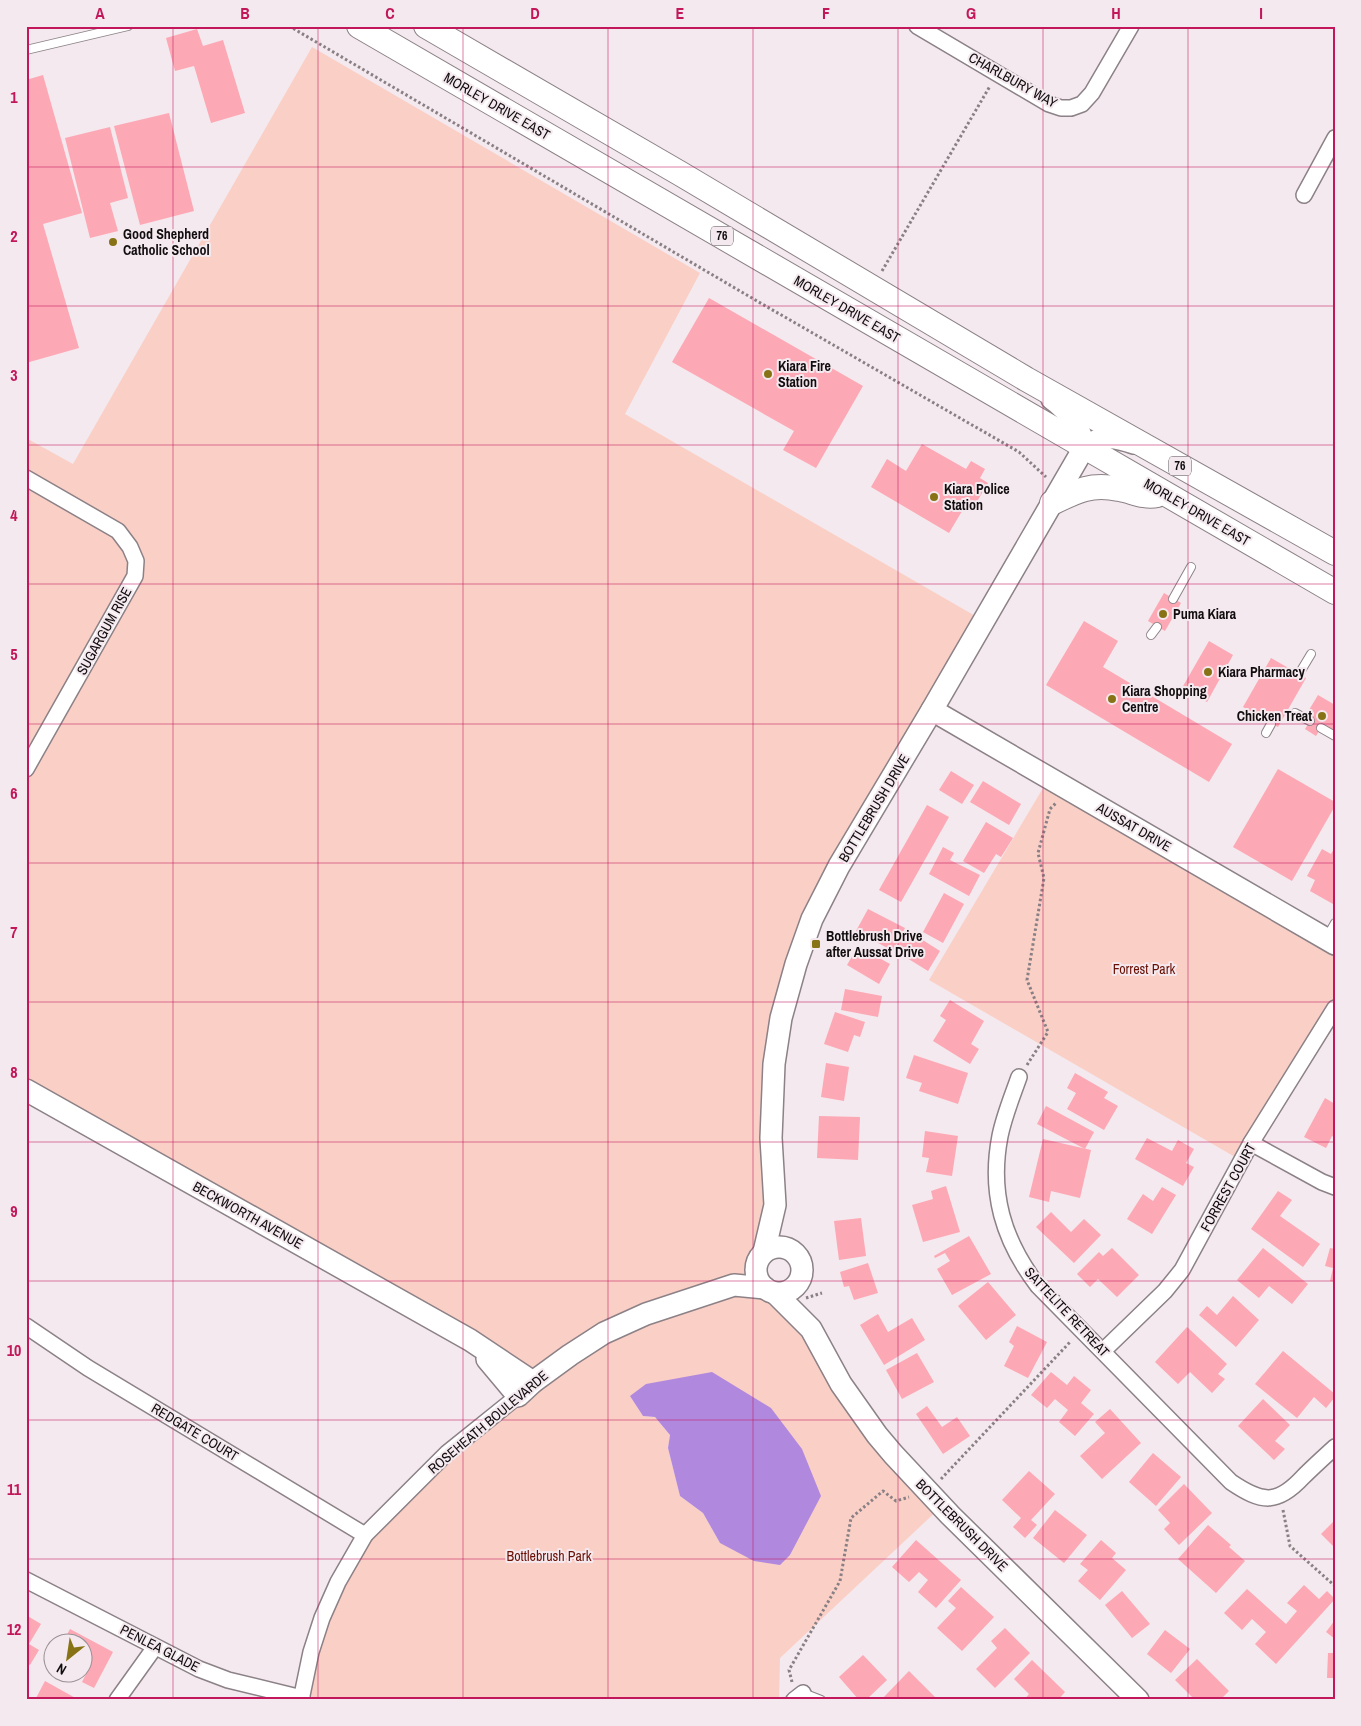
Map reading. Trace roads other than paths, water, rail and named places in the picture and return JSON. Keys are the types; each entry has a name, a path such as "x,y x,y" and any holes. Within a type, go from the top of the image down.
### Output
{"main road":[{"name":"MORLEY DRIVE EAST","path":"359,26 1335,592"},
{"name":"76","path":"426,26 722,198 1026,379 1335,553"},
{"path":"722,198 737,218 739,228 735,244"},
{"path":"900,303 920,323 926,333 926,343 922,352"},
{"path":"1052,503 1091,487 1117,488 1149,497 1163,493"}],"street":[{"name":"CHARLBURY WAY","path":"917,26 998,72 1049,104 1061,108 1071,108 1082,104 1092,93 1131,26"},
{"path":"1304,195 1335,138"},
{"path":"1026,379 1059,404 1071,417 1080,431 1085,446 1104,437 1118,437 1149,448"},
{"name":"BOTTLEBRUSH DRIVE","path":"795,1253 775,1205 771,1138 774,1064 781,1018 796,964 812,919 839,866 1085,446"},
{"name":"SUGARGUM RISE","path":"26,478 118,531 130,547 136,561 135,576 26,769"},
{"name":"AUSSAT DRIVE","path":"932,710 1070,790 1332,935"},
{"name":"FORREST COURT","path":"1103,1351 1165,1291 1182,1270 1252,1142 1335,1008"},
{"name":"SATTELITE RETREAT","path":"1018,1077 1001,1134 997,1154 996,1181 1002,1219 1023,1265 1038,1286 1232,1482 1246,1492 1260,1497 1280,1497 1294,1488 1335,1447"},
{"name":"BECKWORTH AVENUE","path":"26,1090 470,1340 525,1389"},
{"path":"1252,1142 1322,1182 1335,1187"},
{"name":"BOTTLEBRUSH DRIVE","path":"760,1258 775,1205"},
{"path":"780,1246 786,1247 795,1253 802,1265 800,1280 797,1285 787,1292 770,1290 758,1280 760,1258 769,1248 780,1246"},
{"name":"ROSEHEATH BOULEVARDE","path":"734,1285 760,1258"},
{"name":"BOTTLEBRUSH DRIVE","path":"800,1280 811,1329 841,1384 868,1423 893,1454 929,1492 1138,1700"},
{"name":"ROSEHEATH BOULEVARDE","path":"302,1699 311,1652 322,1618 338,1582 365,1535 447,1452 525,1389 604,1333 646,1314 734,1285 770,1290"},
{"name":"BOTTLEBRUSH DRIVE","path":"770,1290 811,1329"},
{"name":"REDGATE COURT","path":"26,1326 88,1368 365,1535"},
{"name":"PENLEA GLADE","path":"26,1580 199,1669 228,1680 302,1699"},
{"path":"117,1700 155,1647"}],"lane":[{"path":"26,50 128,26"},
{"path":"1173,599 1191,567"},
{"path":"1151,634 1157,627"},
{"path":"1299,674 1311,654"},
{"path":"1295,713 1310,721"},
{"path":"1266,733 1271,724"},
{"path":"1321,728 1335,736"},
{"path":"798,1697 821,1700"}],"place":[{"name":"Good Shepherd Catholic School","path":"113,242"},
{"name":"Kiara Fire Station","path":"768,374"},
{"name":"Kiara Police Station","path":"934,497"},
{"name":"Puma Kiara","path":"1163,614"},
{"name":"Kiara Pharmacy","path":"1208,672"},
{"name":"Kiara Shopping Centre","path":"1112,699"},
{"name":"Chicken Treat","path":"1322,716"},
{"name":"Bottlebrush Drive after Aussat Drive","path":"816,944"}],"park label":[{"name":"Forrest Park","path":"1144,969"},
{"name":"Bottlebrush Park","path":"549,1556"}]}
